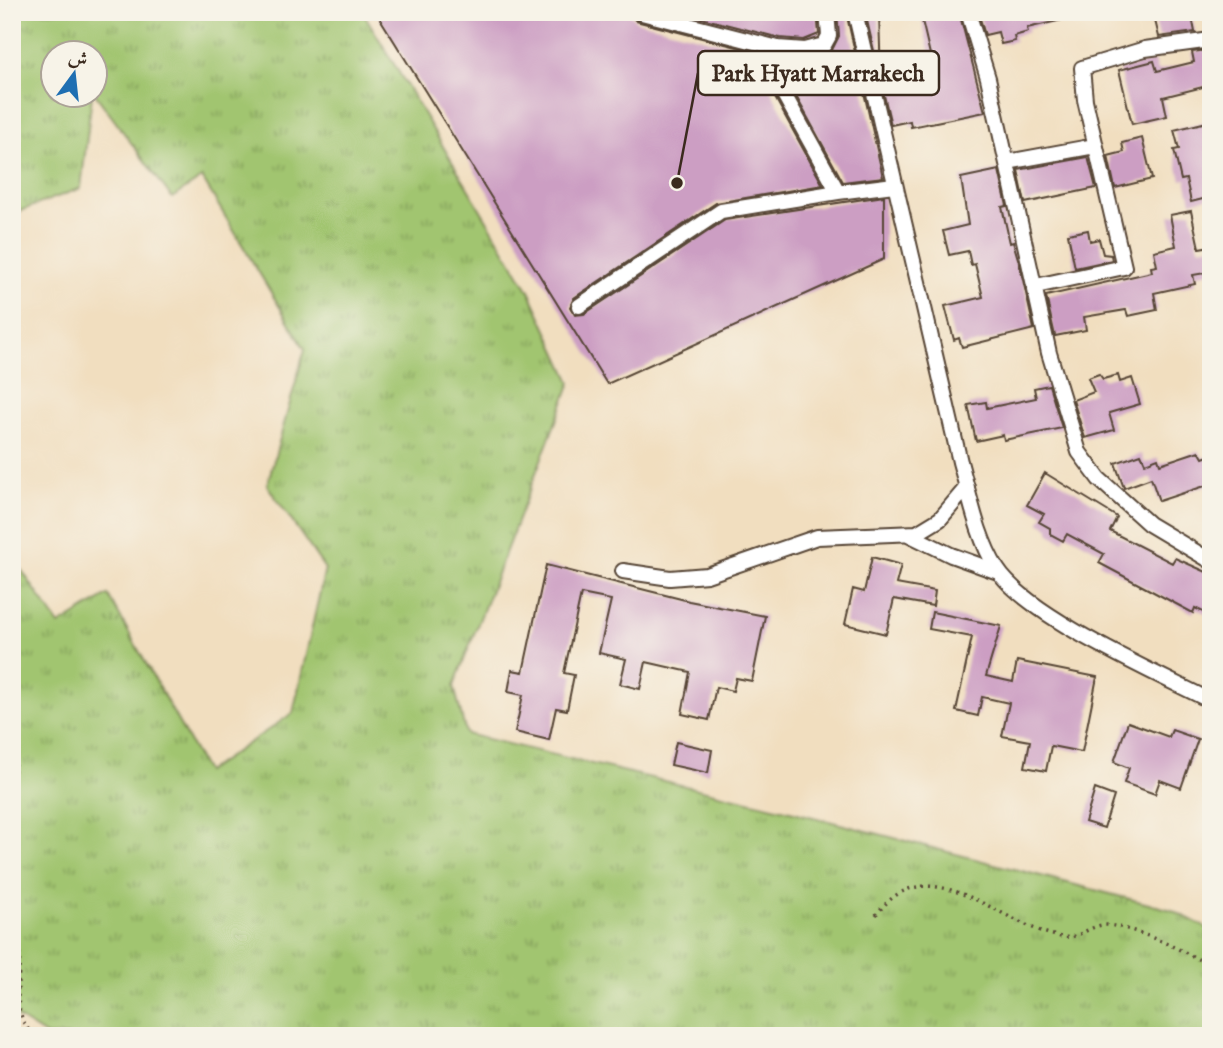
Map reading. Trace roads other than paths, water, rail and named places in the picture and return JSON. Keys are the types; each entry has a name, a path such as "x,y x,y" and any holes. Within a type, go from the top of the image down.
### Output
{"street":[{"path":"638,12 778,48 805,50 824,45 829,36 827,12"},
{"path":"855,12 967,487 983,540 998,572"},
{"path":"968,12 1007,162 1049,354 1079,452 1099,479 1149,524 1208,556"},
{"path":"1036,286 1124,267 1084,100 1082,68 1145,49 1211,40"},
{"path":"778,48 776,80 838,192"},
{"path":"1007,162 1095,146"},
{"path":"579,306 721,211 894,185"},
{"path":"623,570 670,578 707,575 817,537 908,534 934,523 967,487"},
{"path":"934,523 944,551"},
{"path":"908,534 998,572 1027,599 1050,615 1211,701"}],"place":[{"name":"Park Hyatt Marrakech","path":"677,183"}]}
